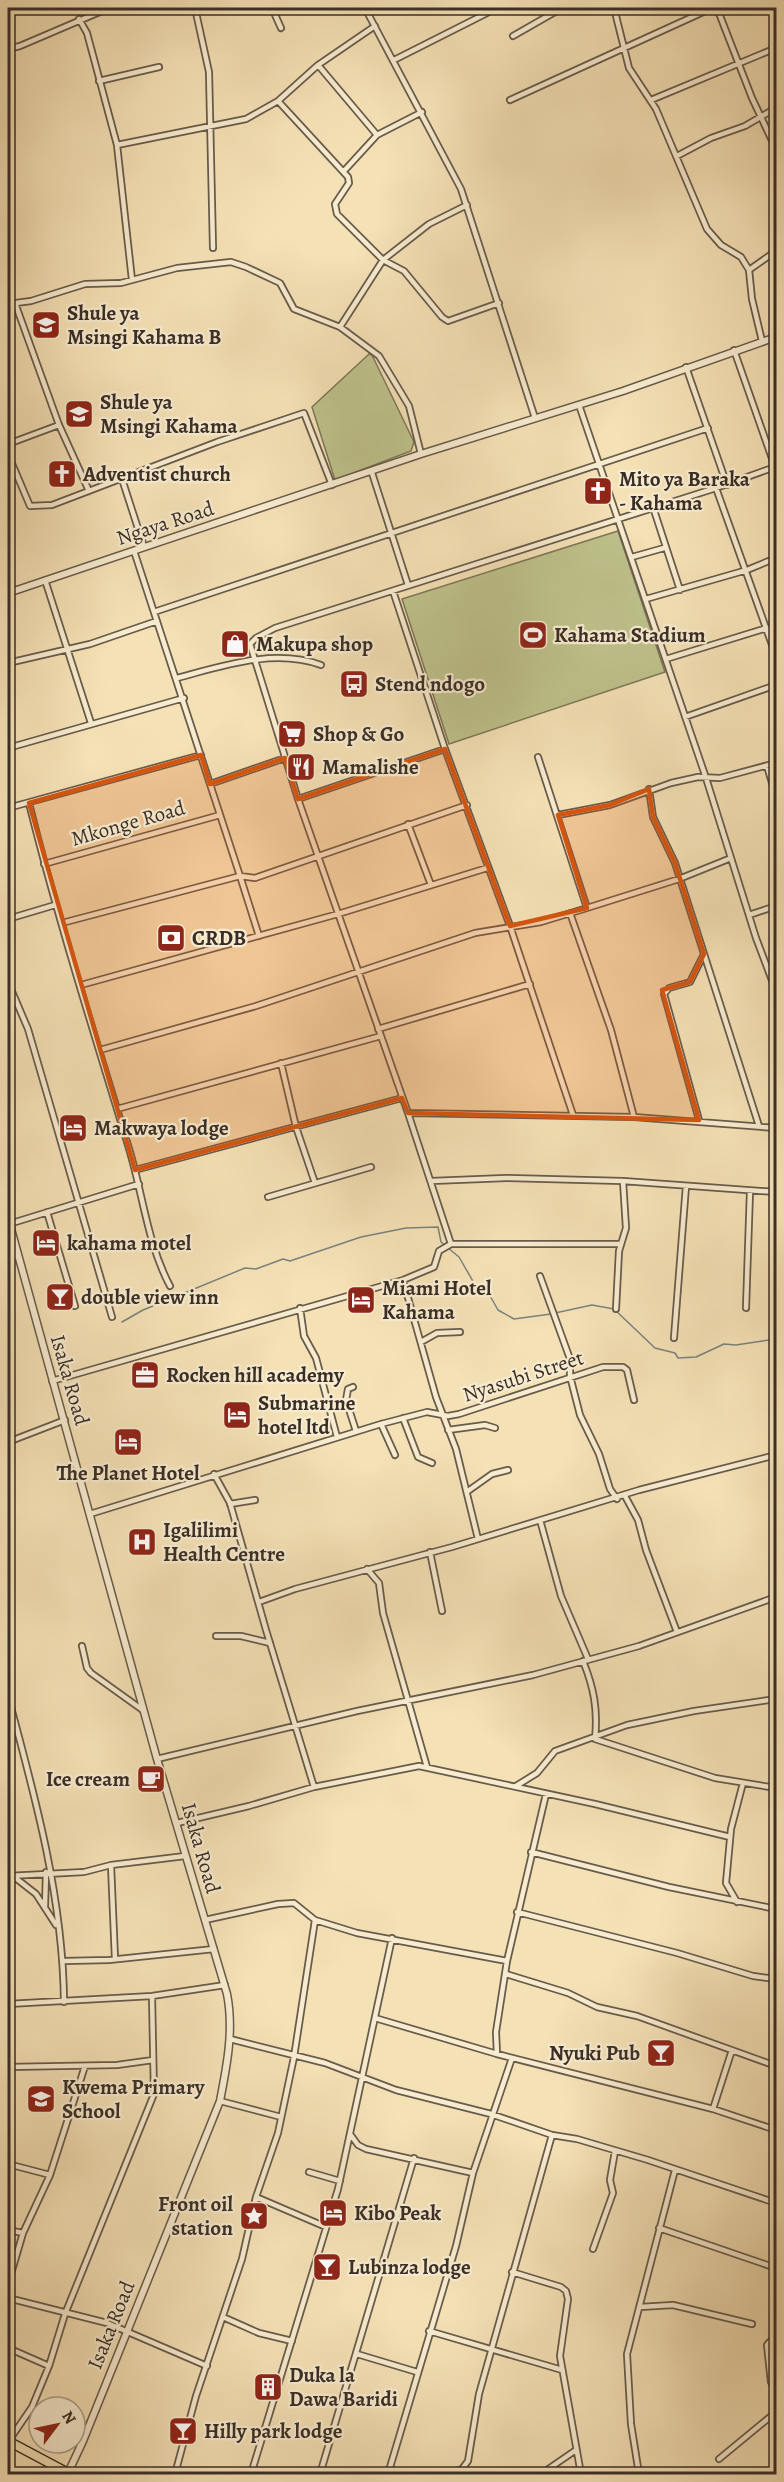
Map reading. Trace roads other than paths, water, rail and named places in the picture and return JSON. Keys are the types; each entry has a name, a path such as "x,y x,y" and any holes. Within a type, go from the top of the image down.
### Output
{"highway":[{"path":"8,2441 69,2474"}],"street":[{"path":"8,49 109,8"},
{"path":"195,8 209,72 213,248"},
{"path":"272,8 281,28"},
{"path":"375,8 366,10 422,112 467,205 535,418"},
{"path":"394,60 497,8"},
{"path":"513,36 562,8"},
{"path":"614,8 632,76 651,100 707,229 721,246 741,256 749,270 752,299 762,341"},
{"path":"510,100 712,8"},
{"path":"717,8 754,103 777,149"},
{"path":"79,19 87,33 117,145 132,280"},
{"path":"117,145 246,118 278,101 318,65 375,26"},
{"path":"651,100 777,48"},
{"path":"318,65 377,135"},
{"path":"99,81 159,67"},
{"path":"278,101 344,171 349,183 335,204 337,214 383,260 404,271 447,321 499,303"},
{"path":"677,156 711,138 745,126 777,108"},
{"path":"344,171 377,135 422,112"},
{"path":"340,327 383,260 429,224 467,205"},
{"path":"749,270 777,250"},
{"path":"8,304 44,297 85,284 132,280 177,268 231,262 280,283 294,309 340,327 379,356 410,406 421,454"},
{"path":"15,303 59,425 89,491"},
{"name":"Ngaya Road","path":"8,593 372,473 421,454 579,405 777,337"},
{"path":"451,1244 408,1113 298,799 250,644 266,632 776,469 734,350"},
{"path":"686,367 727,484"},
{"path":"579,405 666,658 749,915 776,987"},
{"path":"8,454 30,506 52,505 304,413 332,485"},
{"path":"8,444 59,425"},
{"path":"154,612 708,428"},
{"path":"372,473 408,585"},
{"path":"122,479 144,547"},
{"path":"716,488 738,555 747,570 777,656"},
{"path":"653,507 664,548 680,590"},
{"path":"632,557 664,548"},
{"path":"134,551 184,698 259,936"},
{"path":"646,599 747,570 777,558"},
{"path":"45,580 91,723"},
{"path":"393,591 445,749 510,926 573,1115"},
{"path":"8,663 90,644 157,621"},
{"path":"666,658 767,628"},
{"path":"177,678 254,658 309,660 321,665"},
{"path":"685,717 777,685"},
{"path":"8,748 184,698"},
{"path":"298,799 445,749"},
{"path":"8,808 201,755"},
{"path":"538,757 587,908"},
{"path":"210,784 285,758"},
{"path":"558,815 610,805 649,789 698,777 706,778 777,763"},
{"path":"767,766 777,796"},
{"path":"649,789 653,817 670,849 759,1126"},
{"path":"29,802 55,905 81,985 139,1184 150,1234 170,1286"},
{"path":"62,923 240,876 246,879 255,878 467,805"},
{"name":"Mkonge Road","path":"44,864 220,815"},
{"path":"408,824 431,885"},
{"path":"100,1050 359,974 475,933 541,922 679,879 731,858"},
{"path":"81,985 338,914 487,868"},
{"path":"8,919 55,905"},
{"path":"749,915 777,906"},
{"path":"570,913 611,1030 634,1117"},
{"path":"699,1120 664,994 669,988 690,982 704,954"},
{"path":"8,982 28,1029 112,1317"},
{"path":"378,1029 530,984"},
{"path":"117,1109 381,1036"},
{"path":"281,1063 296,1127 315,1183"},
{"path":"135,1170 402,1098"},
{"path":"408,1113 634,1117 699,1120 777,1128"},
{"path":"268,1197 371,1167"},
{"path":"431,1181 506,1178 623,1180 777,1192"},
{"path":"616,1309 621,1244 626,1228 623,1180"},
{"path":"8,1221 79,1203 139,1184"},
{"path":"674,1338 686,1186"},
{"path":"746,1308 750,1191"},
{"path":"47,1212 75,1306"},
{"name":"Isaka Road","path":"8,1221 65,1420 157,1759 225,1985 231,2017 230,2039 220,2101 69,2474"},
{"path":"52,1381 403,1280 434,1267 439,1251 451,1244 621,1244"},
{"path":"8,1259 17,1256"},
{"path":"540,1276 568,1352 570,1376 583,1423 599,1454 608,1486 617,1499"},
{"path":"403,1280 442,1414 468,1491 478,1539"},
{"path":"300,1308 304,1336 316,1358 337,1437"},
{"path":"420,1342 437,1333 460,1332"},
{"name":"Nyasubi Street","path":"90,1514 356,1431 427,1412 459,1414 570,1376 609,1366 622,1367 627,1370 634,1400"},
{"path":"353,1387 348,1389 345,1395 356,1431"},
{"path":"404,1418 418,1457 432,1463"},
{"path":"8,1442 65,1420"},
{"path":"381,1424 395,1455"},
{"path":"448,1430 485,1425 495,1428"},
{"path":"259,1602 698,1474 777,1455"},
{"path":"468,1491 492,1474 508,1470"},
{"path":"214,1474 230,1504 314,1786"},
{"path":"626,1496 638,1520 646,1550 677,1632"},
{"path":"230,1504 255,1500"},
{"path":"540,1520 561,1596 585,1660 594,1692 597,1716 594,1739"},
{"path":"430,1552 442,1611"},
{"path":"367,1569 379,1583 380,1605 427,1767"},
{"path":"157,1759 296,1725 533,1675 677,1632 777,1597"},
{"path":"216,1636 241,1636 270,1643"},
{"path":"82,1646 87,1668 91,1673 144,1711"},
{"path":"8,1696 29,1772 49,1872 64,1961 64,2002"},
{"path":"515,1786 537,1773 555,1751 594,1739 627,1725 655,1718 777,1699"},
{"path":"594,1739 715,1778 777,1788"},
{"path":"177,1823 249,1806 314,1786 410,1767 427,1767 730,1837"},
{"path":"737,1902 726,1883 730,1837 743,1784"},
{"path":"497,2054 496,2032 507,1961 546,1794"},
{"path":"531,1852 737,1902 777,1909"},
{"path":"10,1876 49,1872 84,1872 111,1865 185,1856"},
{"path":"111,1865 115,1959"},
{"path":"45,1906 49,1872"},
{"path":"10,1876 30,1888 45,1906 58,1928"},
{"path":"205,1920 278,1904 294,1903 315,1920 357,1933 507,1961"},
{"path":"517,1912 677,1953 753,1976 777,1978"},
{"path":"176,2475 207,2366 242,2259 256,2197 281,2117 294,2057 315,1920"},
{"path":"251,2475 340,2181 392,1938"},
{"path":"64,1961 115,1959 214,1949"},
{"path":"506,1974 568,1993 597,2007 637,2016 777,2066"},
{"path":"8,2004 152,1996 225,1985"},
{"path":"8,2441 32,2407 65,2314 154,2094 152,1996"},
{"path":"375,2018 497,2054 713,2109 777,2130"},
{"path":"230,2039 362,2075 396,2090 491,2114 552,2135 615,2151 777,2203"},
{"path":"713,2109 732,2050"},
{"path":"389,2474 429,2331 456,2246 473,2173 491,2114 512,2058"},
{"path":"8,2067 85,2066 153,2060"},
{"path":"8,2284 22,2233 50,2175 85,2066"},
{"path":"220,2101 281,2117"},
{"path":"350,2134 358,2145 366,2149 473,2173"},
{"path":"445,2475 462,2469 468,2461 479,2394 552,2135"},
{"path":"593,2249 613,2193 610,2180 615,2151"},
{"path":"320,2475 414,2158"},
{"path":"8,2164 50,2175"},
{"path":"639,2475 631,2424 627,2359 675,2170"},
{"path":"309,2172 340,2181"},
{"path":"256,2197 326,2227"},
{"path":"659,2228 777,2268"},
{"path":"8,2230 22,2233"},
{"path":"512,2272 561,2287 566,2291 568,2299 560,2346 562,2370 581,2475"},
{"path":"8,2298 107,2323 207,2366"},
{"path":"640,2307 673,2305 752,2324"},
{"path":"223,2317 259,2333 292,2341"},
{"path":"429,2331 562,2370"},
{"path":"777,2335 767,2345 771,2382 777,2392"},
{"path":"8,2348 48,2366"},
{"path":"357,2354 417,2372"},
{"path":"719,2459 777,2412"},
{"path":"541,2475 576,2450"}],"waterway":[{"path":"122,1322 143,1310 245,1268 256,1269 283,1259 290,1261 361,1237 406,1228 438,1227 441,1242 459,1257 478,1290 489,1294 498,1310 514,1319 551,1314"},
{"path":"555,1313 592,1305 614,1309 655,1348 675,1353 678,1358 696,1357 724,1344 736,1345 776,1339"}],"place":[{"name":"Shule ya Msingi Kahama B","path":"46,325"},
{"name":"Shule ya Msingi Kahama","path":"79,414"},
{"name":"Adventist church","path":"62,474"},
{"name":"Mito ya Baraka - Kahama","path":"598,491"},
{"name":"Kahama Stadium","path":"533,635"},
{"name":"Makupa shop","path":"235,644"},
{"name":"Stend ndogo","path":"354,684"},
{"name":"Shop & Go","path":"292,734"},
{"name":"Mamalishe","path":"301,767"},
{"name":"CRDB","path":"171,938"},
{"name":"Makwaya lodge","path":"73,1128"},
{"name":"kahama motel","path":"46,1243"},
{"name":"double view inn","path":"60,1297"},
{"name":"Miami Hotel Kahama","path":"361,1300"},
{"name":"Rocken hill academy","path":"145,1375"},
{"name":"Submarine hotel ltd","path":"237,1415"},
{"name":"The Planet Hotel","path":"128,1442"},
{"name":"Igalilimi Health Centre","path":"142,1542"},
{"name":"Ice cream","path":"151,1779"},
{"name":"Nyuki Pub","path":"661,2053"},
{"name":"Kwema Primary School","path":"41,2099"},
{"name":"Kibo Peak","path":"333,2213"},
{"name":"Front oil station","path":"254,2216"},
{"name":"Lubinza lodge","path":"327,2267"},
{"name":"Duka la Dawa Baridi","path":"268,2387"},
{"name":"Hilly park lodge","path":"183,2431"}]}
